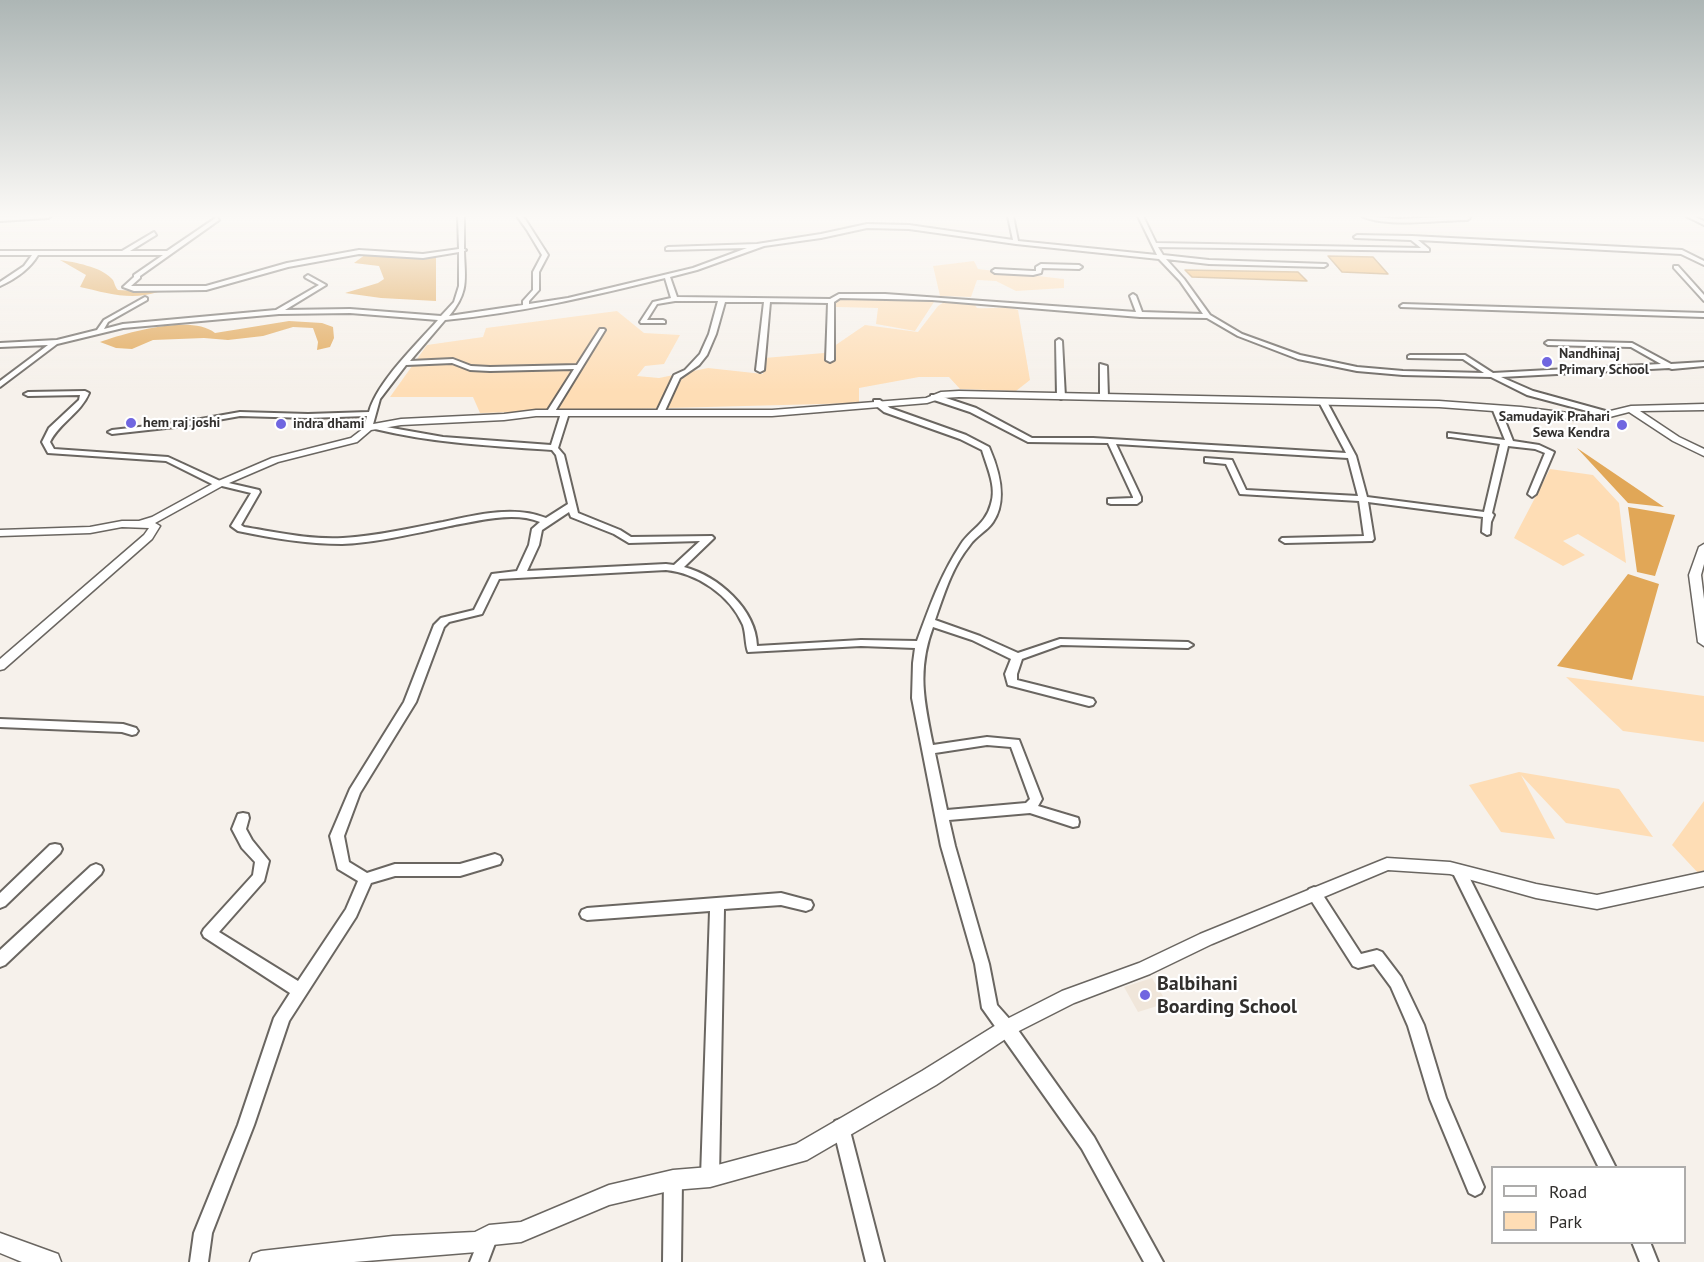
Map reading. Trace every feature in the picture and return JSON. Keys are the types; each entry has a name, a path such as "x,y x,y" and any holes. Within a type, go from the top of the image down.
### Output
{"street":[{"path":"0,284 15,275"},
{"path":"138,275 138,277 126,286 134,289 201,288 250,275"},
{"path":"373,428 371,414 376,399 457,302 462,286 462,275"},
{"path":"525,307 526,301 536,290 536,275"},
{"path":"0,345 57,342 100,330 279,312 350,311 444,318 568,300 671,275"},
{"path":"1177,275 1208,316 1240,335 1298,357 1328,364 1402,373 1492,375 1702,365"},
{"path":"1683,275 1704,298"},
{"path":"667,276 675,299"},
{"path":"279,312 323,285 309,277"},
{"path":"663,322 643,322 655,303 666,299 831,302 839,296 938,297 1140,315 1208,316"},
{"path":"1133,296 1140,315"},
{"path":"100,330 106,321 145,299"},
{"path":"660,413 677,378 704,358 722,300"},
{"path":"760,370 767,300"},
{"path":"830,360 831,302"},
{"path":"1403,306 1704,315"},
{"path":"550,413 602,330"},
{"path":"1059,341 1061,397"},
{"path":"0,385 57,342"},
{"path":"1548,343 1634,345 1672,367"},
{"path":"1410,357 1465,357 1492,375 1530,393 1606,414"},
{"path":"404,363 453,361 471,368 490,369 579,367"},
{"path":"1103,366 1104,398"},
{"path":"28,394 85,393 82,401 52,430 46,442 51,451 168,459 220,484 256,492 236,526 241,529 303,539 356,539 496,516 531,515 546,521"},
{"path":"140,524 156,519 220,484 275,460 354,440 373,428 401,422 550,413 772,413 959,394 1439,404 1576,417 1631,409 1704,407"},
{"path":"934,397 973,410 1031,440 1111,441 1352,456"},
{"path":"877,402 887,410 963,437 986,449 998,491 988,521 966,543 945,578 921,645 918,663 918,698 942,816 982,964 990,1008 1007,1028 1088,1143 1154,1262"},
{"path":"1285,540 1369,539 1363,499 1352,456 1323,402"},
{"path":"1496,408 1510,442"},
{"path":"1631,409 1676,439 1704,453"},
{"path":"554,448 565,413"},
{"path":"111,432 184,424 240,414 308,416 371,414"},
{"path":"373,428 457,442 554,448 560,455 574,515 617,532 629,540 709,538 676,568"},
{"path":"1451,435 1542,448 1551,454 1532,494"},
{"path":"1111,441 1137,497 1137,501 1111,501"},
{"path":"1487,532 1486,522 1504,444 1510,442"},
{"path":"1208,460 1229,462 1243,492 1363,499 1489,515"},
{"path":"521,574 528,554 538,538 537,529 572,506"},
{"path":"0,533 90,530 122,524 155,526 148,537 0,666"},
{"path":"1704,547 1695,575 1704,642"},
{"path":"495,860 460,870 395,870 366,879 343,865 337,836 354,792 410,702 439,625 445,620 478,612 495,576 676,568 695,574 713,585 741,612 754,639 753,650 861,643 921,645"},
{"path":"930,622 976,638 1017,657 1060,642 1188,645"},
{"path":"1017,657 1011,674 1012,681 1089,702"},
{"path":"0,723 123,728 132,731"},
{"path":"929,750 987,741 1015,742 1036,799 1030,808"},
{"path":"942,816 1030,808 1073,822"},
{"path":"243,818 239,830 247,844 262,861 258,877 209,933 298,990"},
{"path":"0,902 55,849"},
{"path":"261,1262 393,1247 477,1242 489,1235 521,1232 609,1195 673,1180 710,1177 800,1153 841,1127 929,1078 1007,1028 1068,997 1144,969 1206,939 1387,864 1459,871 1536,891 1598,902 1704,879"},
{"path":"0,960 96,870"},
{"path":"1459,871 1607,1166"},
{"path":"199,1262 203,1233 246,1125 282,1018 298,990 351,913 366,879"},
{"path":"1314,893 1358,961 1377,957 1396,982 1416,1025 1438,1098 1475,1186"},
{"path":"587,915 781,898 806,905"},
{"path":"710,1177 717,904"},
{"path":"841,1127 875,1262"},
{"path":"672,1262 673,1180"},
{"path":"479,1262 489,1235"},
{"path":"0,1243 50,1262"},
{"path":"1642,1244 1649,1262"}],"shaded area":[{"path":"86,275 108,275 118,290 158,292 129,296 80,287"},
{"path":"382,275 436,275 436,301 381,298 345,293 384,279"},
{"path":"1190,275 1301,275 1307,281 1192,277"},
{"path":"289,321 322,323 333,327 334,338 330,347 317,350 318,342 313,328 293,327 263,336 228,340 204,338 153,340 132,349 116,348 100,342 141,330 175,325 191,325 215,333"},
{"path":"1577,448 1664,507 1628,503"},
{"path":"1628,507 1675,515 1655,576 1637,572"},
{"path":"1628,574 1659,584 1632,680 1557,666"},
{"name":"Balbihani Boarding School","path":"1152,978 1167,1003 1138,1012 1124,987"}],"green space":[{"path":"935,275 1029,275 1064,279 1064,288 1016,291 996,281 977,280 971,297 940,296"},
{"path":"847,297 936,299 915,331 876,324 878,308 836,307 835,300"},
{"path":"947,300 973,302 977,308 1018,310 1030,380 1016,391 960,389 949,377 919,377 859,388 859,403 480,413 473,397 390,397 427,345 483,337 486,328 617,311 644,333 680,335 664,364 645,366 637,376 659,378 708,368 763,374 764,358 824,353 865,325 918,332 938,306"},
{"path":"1550,469 1593,475 1619,503 1626,563 1578,534 1563,541 1585,555 1563,566 1514,538"},
{"path":"1566,677 1704,696 1704,742 1623,731"},
{"path":"1519,772 1619,789 1653,837 1566,823 1521,775 1555,839 1501,832 1469,785"},
{"path":"1704,801 1704,874 1699,874 1672,845"}],"place":[{"name":"Nandhinaj Primary School","path":"1547,362"},
{"name":"hem raj joshi","path":"131,423"},
{"name":"indra dhami","path":"281,424"},
{"name":"Samudayik Prahari Sewa Kendra","path":"1622,425"},
{"name":"Balbihani Boarding School","path":"1145,995"}]}
